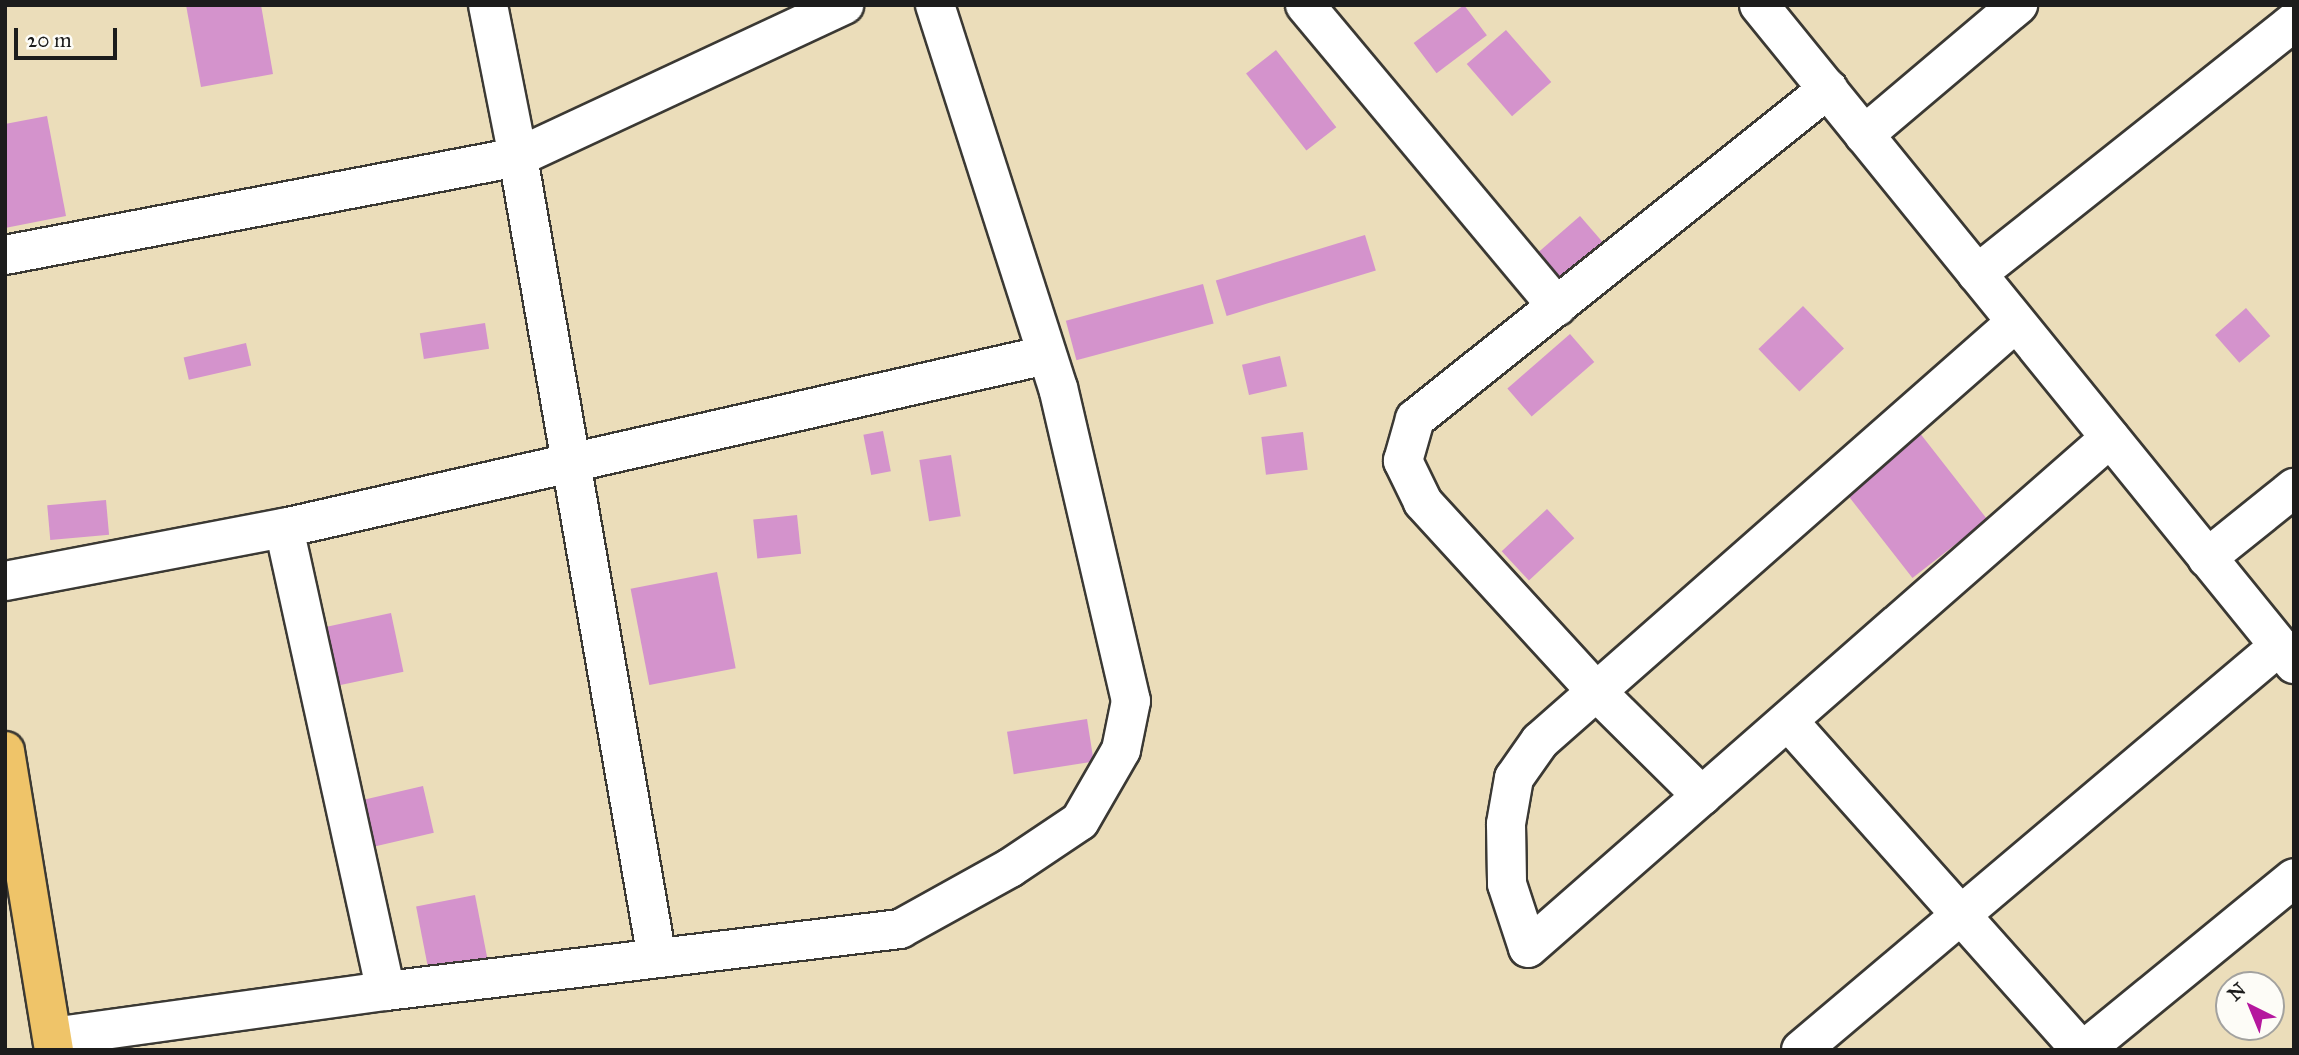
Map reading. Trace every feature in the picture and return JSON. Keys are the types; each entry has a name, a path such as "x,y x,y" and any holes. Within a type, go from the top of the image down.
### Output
{"main road":[{"path":"5,751 54,1043"}],"street":[{"path":"488,5 518,157 657,958"},
{"path":"5,255 518,157 844,5"},
{"path":"54,1043 386,991 900,929 1010,868 1080,821 1121,750 1131,701 1058,388 935,5"},
{"path":"1305,5 1557,306"},
{"path":"1759,5 2286,655 1961,915 1801,1050"},
{"path":"1864,135 2018,5"},
{"path":"1977,274 2294,22"},
{"path":"1702,796 1595,690 1423,502 1403,461 1415,419 1828,89"},
{"path":"2015,323 1540,741 1514,778 1506,824 1507,884 1528,948 2110,438"},
{"path":"5,581 284,528 1046,355"},
{"path":"2207,558 2294,488"},
{"path":"284,528 386,991"},
{"path":"1787,721 2082,1050 2294,878"}],"building":[{"path":"186,5 261,5 273,74 201,87"},
{"path":"1464,5 1487,35 1437,73 1414,43"},
{"path":"1506,30 1551,82 1512,116 1467,64"},
{"path":"1276,50 1336,127 1306,151 1246,73"},
{"path":"47,116 66,216 5,228 5,124"},
{"path":"1580,216 1605,245 1557,286 1532,257"},
{"path":"1365,235 1376,270 1227,316 1216,281"},
{"path":"1203,284 1214,324 1076,360 1066,321"},
{"path":"1803,306 1844,348 1799,392 1758,349"},
{"path":"2246,308 2270,336 2239,363 2215,335"},
{"path":"485,323 489,349 424,359 420,333"},
{"path":"1570,334 1594,362 1532,416 1507,388"},
{"path":"246,343 251,365 189,380 184,357"},
{"path":"1280,356 1287,386 1249,395 1242,365"},
{"path":"883,431 891,471 871,475 863,435"},
{"path":"1303,432 1308,470 1266,475 1261,437"},
{"path":"1919,432 1987,519 1912,578 1844,490"},
{"path":"951,455 961,516 929,521 919,460"},
{"path":"106,500 109,535 50,540 47,505"},
{"path":"1547,509 1574,538 1529,581 1502,551"},
{"path":"797,515 801,554 757,558 753,520"},
{"path":"717,572 736,668 649,685 631,589"},
{"path":"391,613 403,672 331,687 319,628"},
{"path":"1087,719 1094,761 1014,774 1007,732"},
{"path":"423,786 434,833 372,847 362,800"},
{"path":"475,895 487,958 428,969 416,906"}]}
